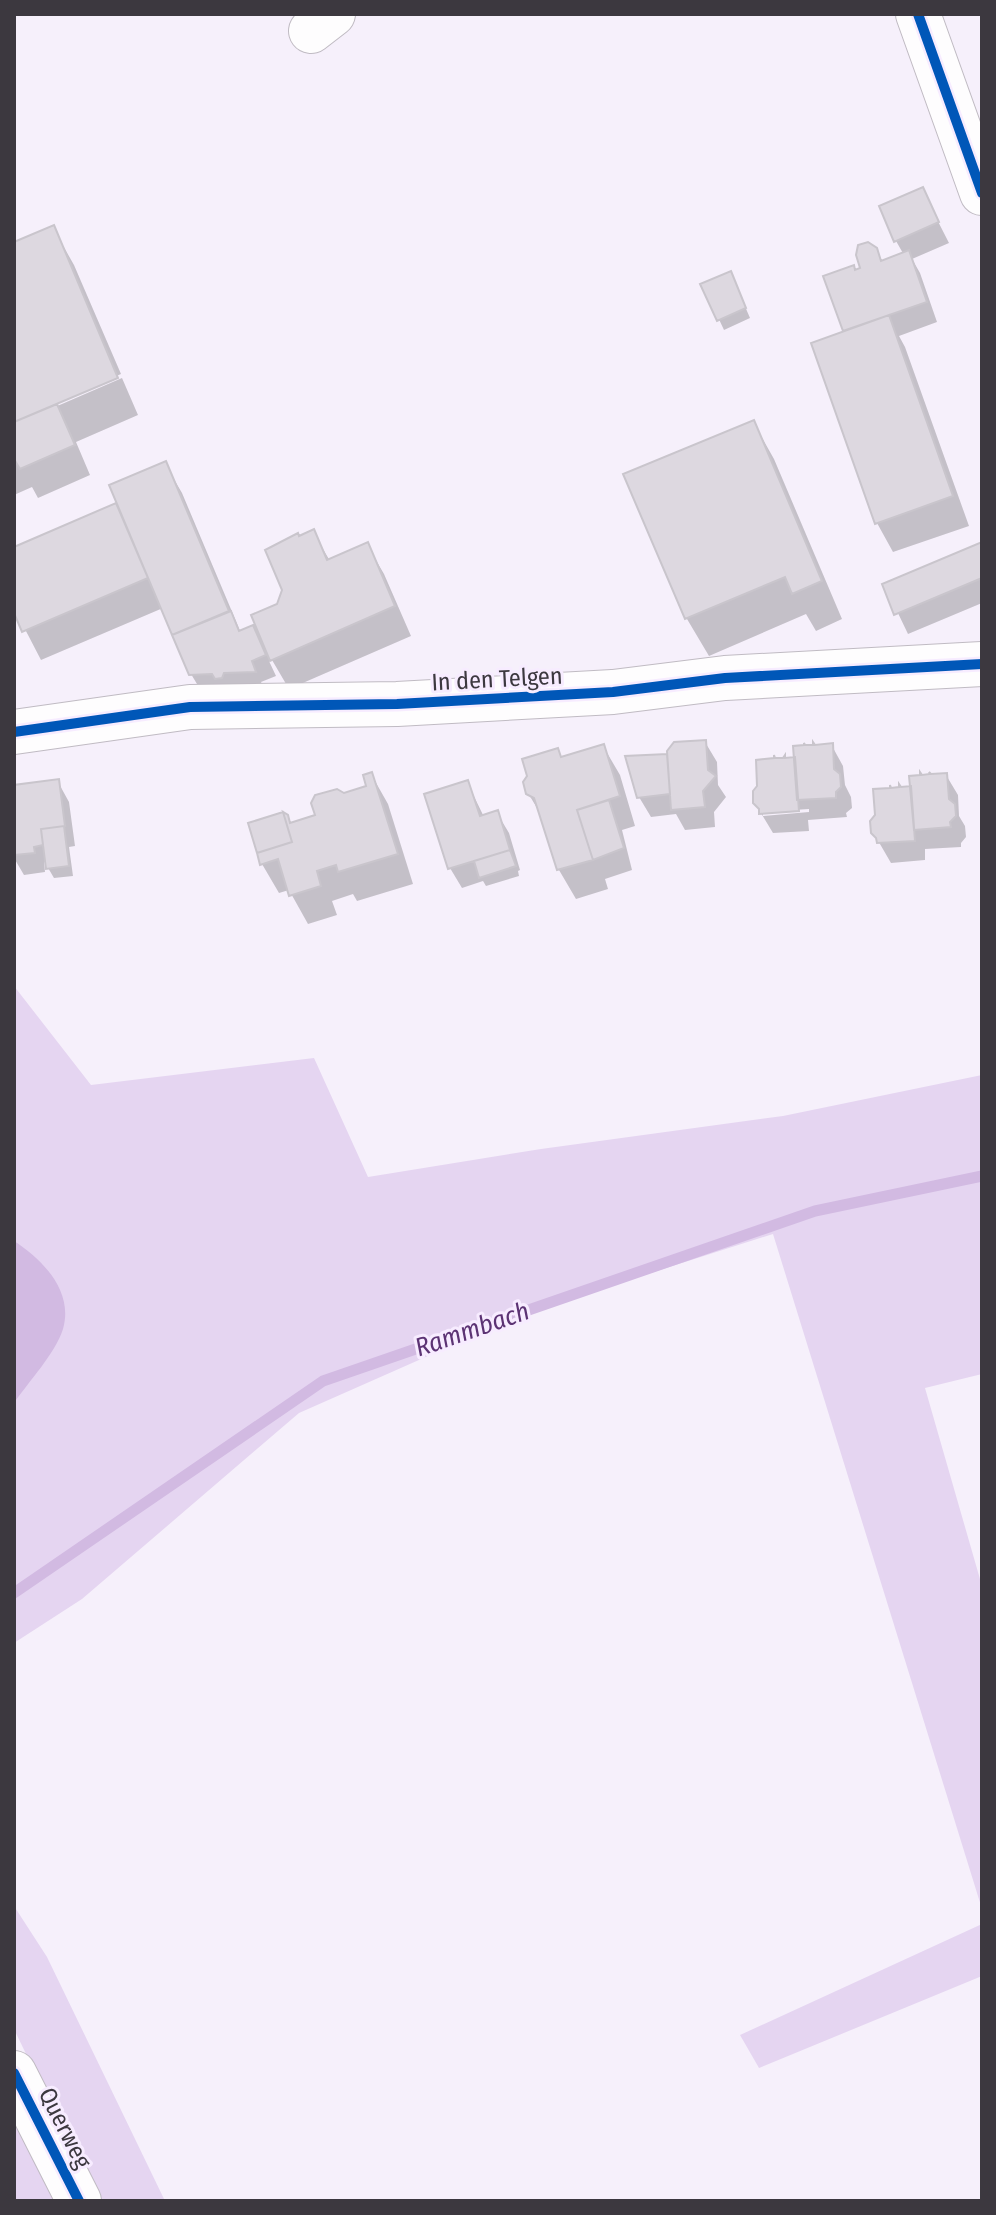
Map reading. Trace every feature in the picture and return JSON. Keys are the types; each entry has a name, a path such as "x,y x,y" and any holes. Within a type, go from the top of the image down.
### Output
{"street":[{"path":"918,14 982,193"},
{"name":"In den Telgen","path":"14,732 190,707 397,704 613,692 725,678 982,664"},
{"name":"Querweg","path":"14,2073 79,2201"}],"shaded area":[{"path":"14,986 91,1085 314,1058 368,1177 541,1149 783,1116 982,1075 982,1374 925,1388 982,1586 982,1909 773,1234 525,1313 299,1413 82,1599 14,1643"},
{"path":"14,1241 35,1257 53,1278 60,1289 65,1315 63,1329 54,1348 14,1403"},
{"path":"14,1906 47,1957 165,2201 97,2201 14,2029"},
{"path":"982,1924 982,1976 759,2068 740,2035"},
{"path":"14,2119 56,2201 14,2201"}],"building":[{"path":"923,187 939,222 894,242 879,206"},
{"path":"54,225 118,378 14,422 14,242"},
{"path":"868,242 877,248 881,261 909,250 927,302 843,331 823,276 854,265 855,270 860,268 856,255 858,245"},
{"path":"731,271 746,308 717,321 700,284"},
{"path":"889,315 953,496 875,524 811,343"},
{"path":"57,404 75,445 20,469 14,459 14,422"},
{"path":"754,420 822,581 792,594 785,577 685,619 623,474"},
{"path":"166,461 229,611 172,635 109,485"},
{"path":"116,503 148,578 22,632 14,613 14,547"},
{"path":"314,529 327,560 368,542 395,606 270,661 251,615 277,604 282,590 265,550 298,533 299,536"},
{"path":"982,542 982,578 894,615 882,584"},
{"path":"231,611 239,631 253,625 266,655 252,661 256,672 224,673 222,678 215,679 212,674 189,675 172,635"},
{"path":"706,740 708,770 716,776 703,791 705,807 671,810 667,751 674,742"},
{"path":"813,742 815,745 833,743 834,769 840,774 841,787 836,792 836,798 797,800 793,746 804,743 813,745"},
{"path":"604,744 620,796 577,810 593,860 557,870 534,798 526,794 523,782 527,776 522,759 558,748 561,757"},
{"path":"667,754 670,794 637,798 625,756"},
{"path":"774,755 775,758 785,755 785,758 795,757 799,811 759,814 753,803 753,791 757,786 756,760 774,758"},
{"path":"372,772 398,854 338,872 336,865 317,871 321,886 289,896 278,859 260,865 257,853 292,842 283,812 288,815 290,823 315,815 311,803 315,795 337,789 344,793 366,786 363,775"},
{"path":"920,772 922,775 929,772 947,773 949,799 955,804 956,816 950,822 951,827 914,830 909,776 920,775"},
{"path":"59,779 65,826 41,829 43,845 34,847 35,853 14,855 14,785"},
{"path":"468,780 480,816 498,810 510,850 448,869 424,794"},
{"path":"899,784 901,787 911,786 915,841 877,843 871,833 870,821 875,815 873,789 890,788 890,785 891,788 899,787"},
{"path":"609,800 624,848 593,860 577,810"},
{"path":"283,812 292,842 257,853 248,823"},
{"path":"64,826 69,866 46,869 41,829"},
{"path":"510,850 516,866 479,878 474,861"}],"waterway":[{"name":"Rammbach","path":"14,1593 323,1381 815,1211 982,1176"}],"cycle path":[{"path":"918,14 982,193"},
{"path":"14,732 190,707 397,704 613,692 725,678 982,664"},
{"path":"14,2073 79,2201"}]}
